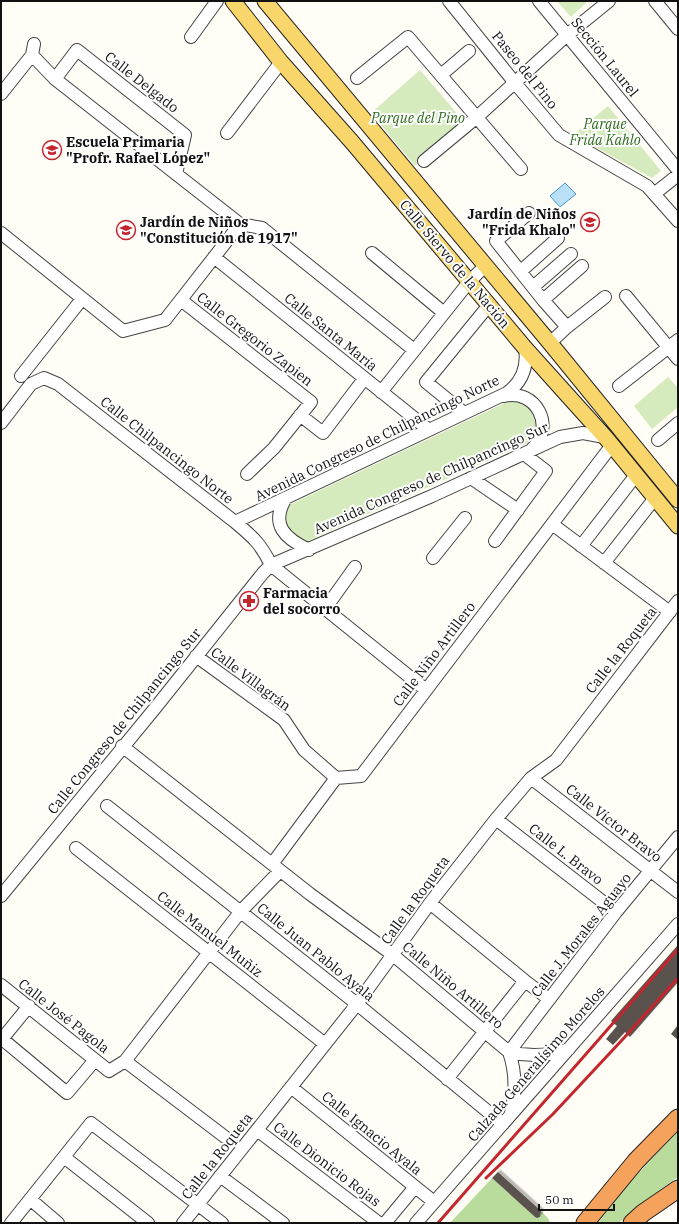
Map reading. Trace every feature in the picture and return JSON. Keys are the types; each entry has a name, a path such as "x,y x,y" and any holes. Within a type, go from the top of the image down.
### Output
{"highway":[{"path":"585,1223 636,1161 678,1118"},
{"path":"632,1223 643,1213 676,1191"}],"main road":[{"name":"Calle Siervo de la Nación","path":"233,1 281,62 357,148 525,348 609,442 678,526"},
{"name":"Calle Siervo de la Nación","path":"265,1 550,343 678,500"}],"street":[{"path":"191,37 218,1"},
{"name":"Paseo del Pino","path":"449,1 559,135 647,186 678,222"},
{"name":"Sección Laurel","path":"539,1 678,170"},
{"path":"424,161 477,117 567,35 609,1"},
{"path":"655,1 678,29"},
{"path":"357,78 408,37 520,169"},
{"path":"2,92 33,50 54,79 240,224 262,228 414,350"},
{"name":"Calle Delgado","path":"54,79 78,50 185,135 176,174"},
{"path":"441,75 469,51"},
{"path":"228,134 281,62"},
{"path":"654,194 678,175"},
{"path":"530,213 496,241 567,327"},
{"path":"1,233 123,331 165,320 240,224"},
{"path":"521,271 558,238"},
{"path":"372,253 444,313"},
{"path":"533,287 571,254"},
{"name":"Calle Santa María","path":"214,257 429,430"},
{"path":"381,392 469,282 485,266"},
{"path":"544,300 582,266"},
{"path":"626,296 673,344 678,359"},
{"path":"550,343 567,327 605,297"},
{"path":"21,376 82,299"},
{"name":"Calle Gregorio Zapien","path":"181,300 311,402 300,415"},
{"path":"464,413 426,382 489,305"},
{"path":"619,386 673,344"},
{"name":"Avenida Congreso de Chilpancingo Norte","path":"235,522 513,389 522,378 526,363 525,348"},
{"name":"Calle Chilpancingo Norte","path":"1,423 31,384 44,378 58,384 235,522 260,545 271,566"},
{"path":"247,474 274,448 300,415 323,433 364,378"},
{"path":"495,541 546,471 524,454 535,446 539,440 543,427 540,413 532,402 520,396 514,394 501,396"},
{"path":"658,440 678,423"},
{"name":"Avenida Congreso de Chilpancingo Sur","path":"271,566 568,434 591,434 609,442"},
{"name":"Calle Niño Artillero","path":"336,778 361,776 521,566 609,442"},
{"path":"581,546 636,475"},
{"path":"471,478 518,510"},
{"path":"286,498 279,515 281,528 294,543 309,550"},
{"path":"604,563 655,498"},
{"path":"433,558 464,518"},
{"path":"552,524 670,612"},
{"path":"271,566 426,690"},
{"name":"Calle Congreso de Chilpancingo Sur","path":"1,896 263,573 271,566"},
{"path":"325,609 355,568"},
{"name":"Calle la Roqueta","path":"183,1223 357,1004 394,955 430,903 496,818 531,778 556,760 678,601"},
{"name":"Calle Villagrán","path":"196,656 284,720 304,750 336,778"},
{"name":"Calle Niño Artillero","path":"122,746 276,868 394,955 509,1052"},
{"path":"126,1061 208,953 276,868 336,778"},
{"name":"Calle Víctor Bravo","path":"531,778 650,872 678,892"},
{"name":"Calle Juan Pablo Ayala","path":"107,806 357,1004 447,1079 506,1120"},
{"name":"Calle L. Bravo","path":"496,818 616,912"},
{"name":"Calle J. Morales Aguayo","path":"509,1052 616,912 678,837"},
{"name":"Calle Manuel Muñiz","path":"76,848 325,1044"},
{"path":"430,903 549,999"},
{"name":"Calzada Generalísimo Morelos","path":"416,1223 678,924"},
{"path":"447,1079 486,1032 525,981"},
{"name":"Calle José Pagola","path":"1,985 109,1071 126,1061 224,1137"},
{"path":"29,1006 2,1038 67,1093 95,1060"},
{"path":"506,1120 515,1092 515,1080 509,1052 540,1055 569,1049"},
{"name":"Calle Ignacio Ayala","path":"290,1088 434,1202"},
{"path":"11,1223 91,1123 222,1223"},
{"name":"Calle Dionicio Rojas","path":"257,1130 379,1223"},
{"path":"64,1157 148,1223"},
{"path":"220,1176 282,1223"},
{"path":"385,1223 415,1187"},
{"path":"30,1199 58,1223"}],"green space":[{"path":"557,1 588,1 571,17"},
{"name":"Parque del Pino","path":"420,70 466,124 415,166 371,113"},
{"name":"Parque Frida Kahlo","path":"608,106 661,171 652,178 573,135"},
{"path":"668,377 678,388 678,407 652,429 634,406"},
{"path":"513,399 531,402 540,412 536,439 303,543 284,528 287,506"},
{"path":"678,1131 678,1177 647,1199 619,1223 598,1223 629,1183"},
{"path":"492,1178 535,1217 540,1217 541,1211 548,1218 550,1223 450,1223"}],"water":[{"path":"565,183 576,194 560,207 550,196"}],"building":[{"path":"678,945 678,982 630,1037 625,1032 613,1045 606,1039 617,1026 611,1021"},
{"path":"678,1025 678,1040 671,1034"},
{"path":"498,1172 541,1211 540,1217 535,1217 492,1178"}],"railway":[{"path":"438,1223 678,949"},
{"path":"486,1178 553,1114 678,978"}],"place":[{"name":"Escuela Primaria \"Profr. Rafael López\"","path":"52,150"},
{"name":"Jardín de Niños \"Frida Khalo\"","path":"590,222"},
{"name":"Jardín de Niños \"Constitución de 1917\"","path":"126,230"},
{"name":"Farmacia del socorro","path":"249,601"}]}
